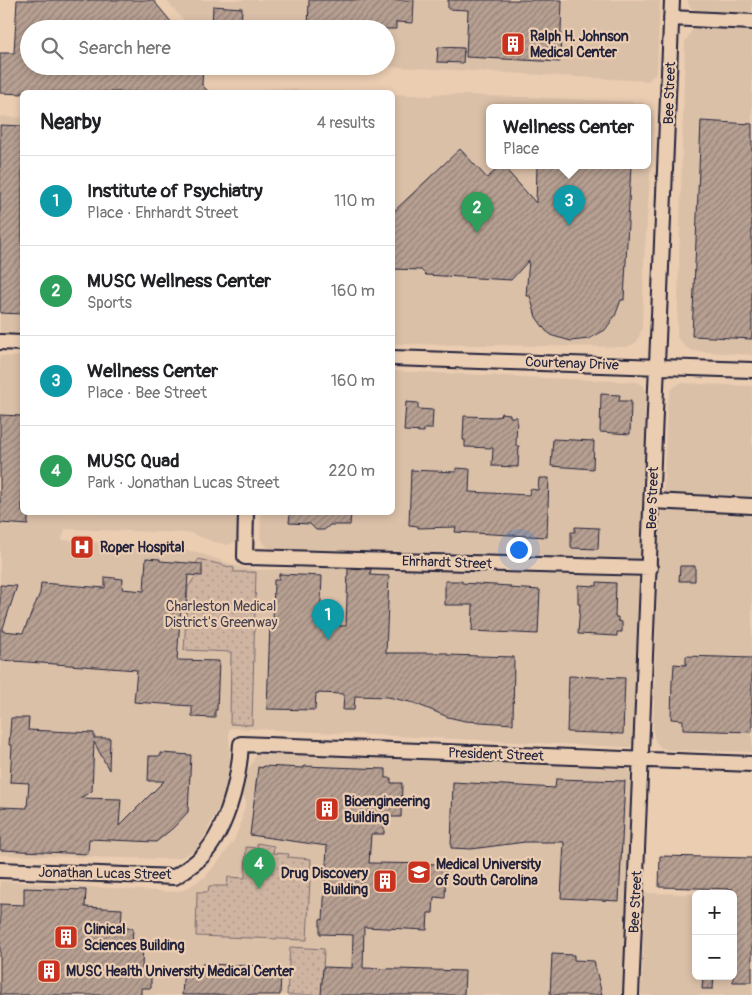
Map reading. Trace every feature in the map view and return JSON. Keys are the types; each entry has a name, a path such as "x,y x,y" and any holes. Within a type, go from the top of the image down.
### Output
{"street":[{"name":"Bee Street","path":"631,995 672,0"},
{"path":"671,18 752,22"},
{"path":"0,342 20,343"},
{"name":"Courtenay Drive","path":"395,358 752,370"},
{"path":"652,501 752,506"},
{"name":"Ehrhardt Street","path":"246,515 245,557 650,568"},
{"name":"President Street","path":"241,744 752,764"},
{"name":"Jonathan Lucas Street","path":"0,870 175,877 198,860 216,838 230,805 240,758 241,744"}],"shaded area":[{"path":"166,0 660,0 657,69 648,81 395,67 395,20 183,20"},
{"path":"687,0 752,0 752,14 697,11 690,7"},
{"path":"699,27 752,31 752,355 693,351 685,347 677,337 685,42 693,29"},
{"path":"273,88 317,90 266,90"},
{"path":"395,94 469,95 639,102 645,104 486,104 486,169 651,169 644,262 642,329 637,342 627,347 395,344"},
{"path":"651,109 654,120 651,163"},
{"path":"0,116 20,118 20,335 0,334"},
{"path":"0,356 20,357 20,515 239,515 238,537 235,542 228,545 190,533 65,529 62,540 155,546 197,552 237,566 258,570 377,565 636,577 640,580 634,744 631,747 231,728 229,730 230,766 221,803 196,849 187,854 179,858 165,859 0,855"},
{"path":"395,371 638,382 644,386 646,393 642,558 632,561 377,551 274,551 264,545 260,538 261,515 395,515"},
{"path":"680,383 752,386 752,502 663,497 667,404 671,389"},
{"path":"663,509 752,511 752,752 668,750 661,748 655,741 653,732 659,518"},
{"name":"Medical University of South Carolina","path":"256,751 626,768 630,771 633,785 623,995 0,995 0,881 172,892 183,890 205,877 234,840 246,802 242,793 242,781 253,762"},
{"path":"645,893 692,894 692,980 737,980 737,959 752,896 752,995 641,995"}],"green space":[{"name":"Charleston Medical District's Greenway","path":"199,559 234,568 234,572 256,572 252,725 230,724 231,652 184,650 188,587 195,577 196,563"},
{"path":"257,843 274,846 273,853 289,854 288,857 311,859 307,940 196,936 197,892 208,892 209,886 227,886 228,877 245,878 246,847 257,848"},
{"path":"290,947 324,949 322,995 287,995"}],"building":[{"path":"17,0 153,0 170,20 20,20 20,75 203,75 202,85 207,90 20,90 20,94 0,93 0,53 14,53"},
{"path":"309,0 414,0 413,23 396,22 396,29 395,20 308,20"},
{"name":"Ralph H. Johnson Medical Center","path":"448,0 562,0 560,62 466,57 468,10 448,9"},
{"path":"213,6 242,8 241,20 212,20"},
{"path":"438,47 464,48 463,63 437,62"},
{"path":"701,121 752,124 752,339 692,336"},
{"path":"0,125 20,126 20,314 0,313"},
{"path":"460,149 487,178 497,169 506,169 536,203 537,169 631,169 624,300 621,300 615,316 605,330 589,339 571,341 553,336 546,331 536,317 530,296 526,296 529,260 511,280 426,275 421,270 395,269 395,210"},
{"path":"601,394 620,395 619,401 631,401 630,434 600,432"},
{"path":"406,402 418,403 418,409 433,410 432,429 424,429 424,432 404,431"},
{"path":"501,413 510,414 510,417 517,417 516,446 519,446 518,467 492,466 493,448 465,447 465,440 463,440 464,416 495,417 500,416"},
{"path":"0,415 20,416 20,515 28,515 28,525 0,523"},
{"path":"553,439 594,441 593,469 551,466"},
{"path":"456,468 470,469 469,492 529,495 530,489 538,490 539,478 549,478 547,537 455,532 456,527 418,528 418,526 409,525 411,470 456,472"},
{"path":"290,515 351,515 350,525 330,525 324,530 316,530 310,524 289,523"},
{"path":"575,527 599,528 598,549 571,548 571,532 575,532"},
{"path":"146,558 202,564 202,576 188,575 186,606 181,606 177,660 219,661 215,718 192,717 192,706 134,702 137,670 0,660 0,585 17,586 2,631 23,633 40,593 41,583 105,588 105,577 123,579 122,589 144,591"},
{"path":"680,566 695,566 695,581 679,581"},
{"path":"348,569 371,569 370,575 389,576 386,653 447,653 447,655 514,657 513,724 465,721 448,717 414,703 388,697 355,696 354,710 343,710 344,694 316,693 315,710 267,709 270,622 273,622 274,580 279,580 279,574 322,576 320,625 346,626"},
{"path":"445,581 462,581 462,583 540,590 538,634 472,631 473,605 445,605"},
{"path":"597,582 616,583 615,617 618,617 618,621 622,622 622,632 617,632 617,636 578,634 580,604 578,604 578,585 597,586"},
{"path":"686,656 752,658 752,732 683,730 683,720 671,719 674,664 686,665"},
{"path":"569,676 625,678 623,734 567,732"},
{"path":"11,718 29,718 28,730 94,733 94,738 110,738 109,770 94,742 92,791 80,798 121,799 119,826 164,781 148,781 149,756 161,756 161,753 191,755 188,812 156,842 89,839 88,854 0,850 0,807 27,808 29,783 10,782 12,745 9,745"},
{"path":"263,766 386,769 386,778 391,778 391,783 402,783 401,817 390,817 389,820 384,820 384,834 371,834 369,863 446,864 445,898 434,897 433,913 428,913 427,930 364,927 363,968 465,971 464,995 321,995 323,967 352,968 353,935 320,934 320,919 323,920 327,846 250,835 258,767 263,768"},
{"path":"556,779 625,781 619,901 561,898 564,842 525,842 471,849 451,848 453,782 555,788"},
{"path":"660,856 752,858 752,982 733,982 733,980 737,980 737,890 659,887"},
{"name":"Clinical Sciences Building","path":"24,888 86,890 85,907 122,909 121,928 133,928 132,945 143,945 142,968 151,968 151,988 141,988 141,995 0,995 0,904 24,905"},
{"path":"552,954 574,955 574,960 594,961 602,995 550,995"},
{"path":"202,964 263,966 263,971 281,972 280,995 182,995 184,967 202,968"},
{"path":"703,980 714,980 713,989 702,989"}],"place":[{"name":"Ralph H. Johnson Medical Center","path":"513,44"},
{"name":"Wellness Center","path":"569,226"},
{"name":"MUSC Wellness Center","path":"477,233"},
{"name":"Roper Hospital","path":"82,547"},
{"name":"Institute of Psychiatry","path":"328,640"},
{"name":"Bioengineering Building","path":"327,809"},
{"name":"Medical University of South Carolina","path":"419,872"},
{"name":"Drug Discovery Building","path":"385,881"},
{"name":"MUSC Quad","path":"259,889"},
{"name":"Clinical Sciences Building","path":"66,937"},
{"name":"MUSC Health University Medical Center","path":"49,971"}]}
